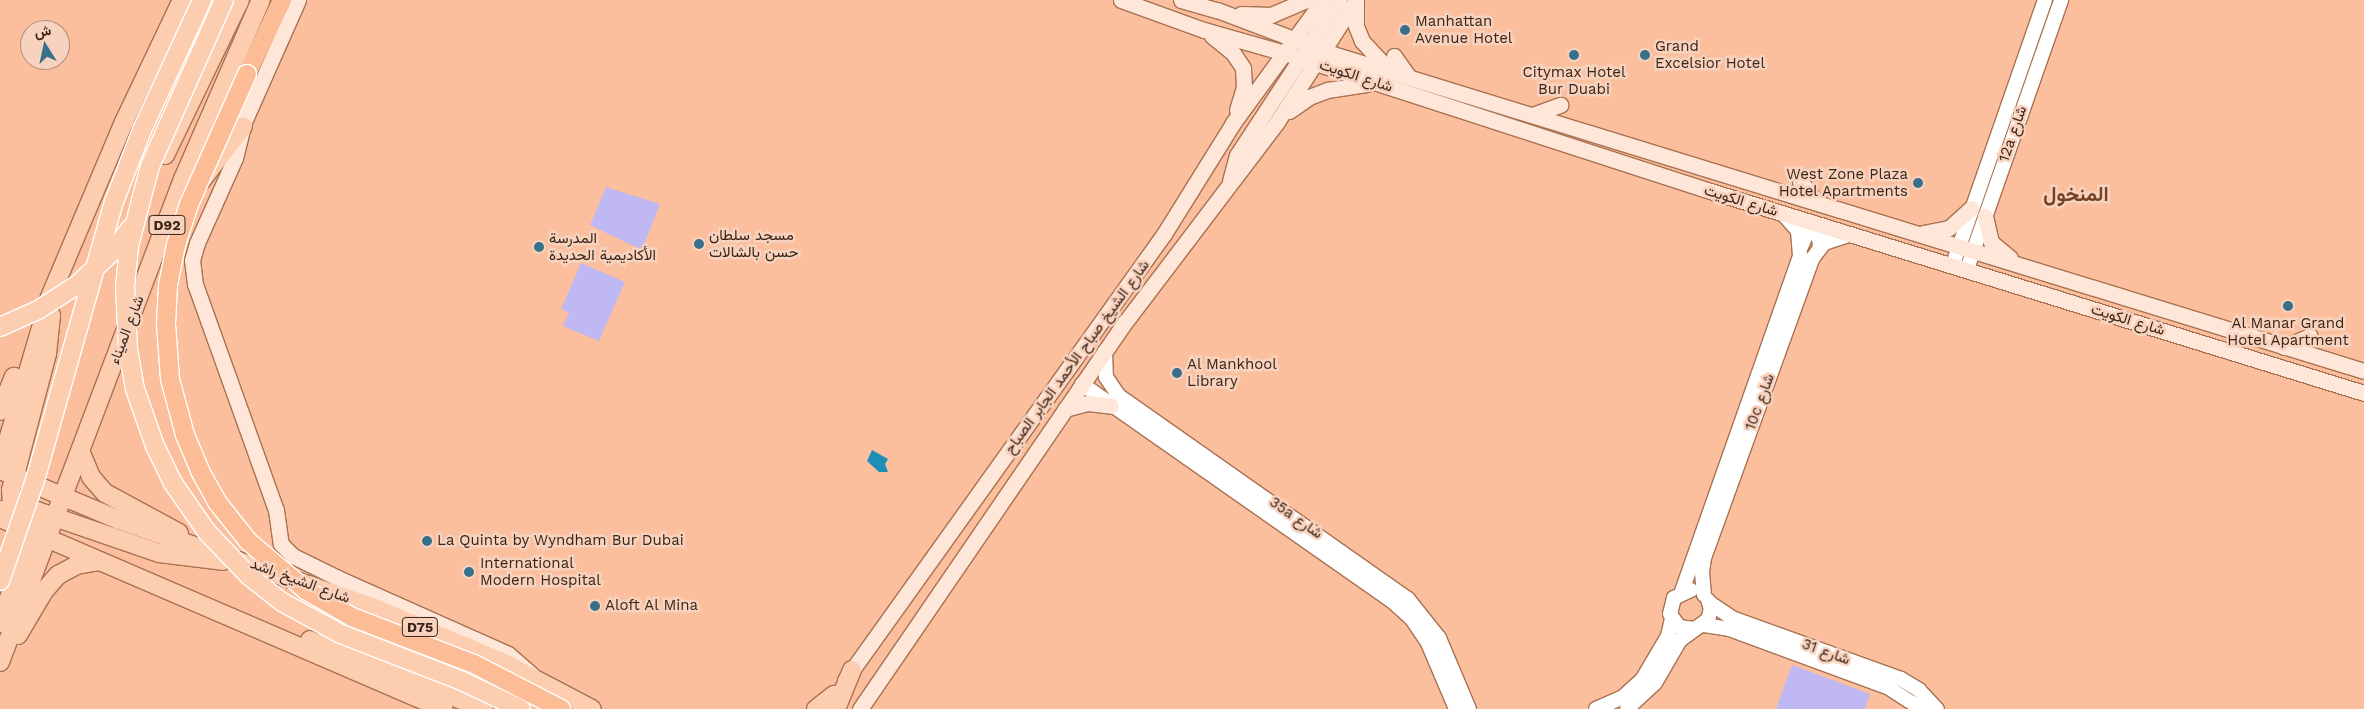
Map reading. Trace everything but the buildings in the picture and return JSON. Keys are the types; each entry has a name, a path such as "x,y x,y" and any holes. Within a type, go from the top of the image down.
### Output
{"highway":[{"path":"282,0 189,204 176,245 168,285 166,324 170,379 184,435 200,470 218,502 248,541 307,591 352,617 474,664 560,709"}],"main road":[{"path":"6,509 10,474 38,335 50,297 124,122 182,0"},
{"path":"0,581 36,477 114,202 149,114 202,0"},
{"path":"224,0 150,166 129,246 125,294 128,349 135,389 154,446 176,488 207,532 249,576 282,602 341,634 462,681 521,709"},
{"path":"0,327 64,294 90,274 122,241 132,226 240,0"},
{"name":"شارع الميناء","path":"0,662 41,536 57,516 173,206 261,0"},
{"path":"298,0 243,126 235,158 195,248 192,272 276,510 281,544 289,554 328,574 508,654 520,662 534,678"},
{"name":"شارع الكويت","path":"1121,0 1204,30 1285,53 1324,51 1392,64 1408,76 1918,233 1961,257 2364,393"},
{"name":"شارع الكويت","path":"1181,0 1217,10 1294,40 1316,64 1783,214 1898,247 1917,246 1961,257 2021,267 2364,372"},
{"path":"1217,10 1271,15 1306,0"},
{"name":"شارع الشيخ صباح الأحمد الجابر الصباح","path":"852,670 1164,234 1233,123 1323,0"},
{"path":"1230,185 1237,155 1338,0"},
{"path":"1356,1 1356,26 1362,41 1371,55 1392,64"},
{"name":"شارع الشيخ صباح الأحمد الجابر الصباح","path":"860,709 1105,351 1277,122 1356,1"},
{"path":"1204,30 1234,52 1243,68 1244,87 1233,123"},
{"path":"1277,122 1318,93 1349,85 1379,84"},
{"path":"1535,114 1560,105"},
{"path":"173,206 207,175 243,126"},
{"path":"1707,190 1719,182 1787,201 1811,201 1800,181"},
{"path":"1918,233 1949,228 1971,208"},
{"path":"1985,216 1992,242 2021,267"},
{"path":"10,474 47,354 50,297"},
{"path":"1082,384 1076,373 1100,337 1100,323"},
{"path":"0,411 21,361 38,335"},
{"path":"2284,347 2310,336"},
{"path":"1065,409 1088,403 1111,406"},
{"path":"81,453 92,477 105,493 168,526 195,546"},
{"path":"972,545 976,524 1003,483 999,465"},
{"path":"10,474 36,505 107,537 172,556 206,560 241,560"},
{"name":"شارع الشيخ راشد","path":"10,474 64,497 195,546 241,560 377,609 534,678 592,709"},
{"path":"6,509 36,505 64,497"},
{"path":"0,623 41,536 36,505"},
{"path":"6,509 41,536 444,709"},
{"path":"7,645 30,620 53,580 70,567 99,561"},
{"path":"239,622 314,641 417,680 484,709"},
{"path":"816,709 831,704 852,670"}],"street":[{"name":"12a شارع","path":"1961,257 1971,208 2044,0"},
{"name":"12a شارع","path":"1961,257 1985,216 2061,0"},
{"path":"1783,214 1794,224 1801,247"},
{"path":"1801,247 1806,234 1814,232 1820,237 1820,248"},
{"path":"1820,248 1833,238 1852,234"},
{"name":"10c شارع","path":"1682,591 1801,247"},
{"name":"10c شارع","path":"1707,599 1702,572 1704,558 1812,259 1820,248"},
{"name":"35a شارع","path":"1105,351 1106,378 1119,396 1309,527 1412,603 1439,638 1469,709"},
{"name":"35a شارع","path":"1082,384 1391,600 1412,620 1428,643 1456,709"},
{"path":"1596,709 1623,697 1642,680 1668,636 1672,619 1671,603 1682,591 1694,590 1707,599 1710,614 1700,627 1676,645 1651,689 1627,709"},
{"name":"شارع 31","path":"1707,599 1732,618 1901,679 1919,690 1937,709"},
{"path":"1672,619 1680,627 1700,627"},
{"name":"شارع 31","path":"1700,627 1729,629 1889,688 1921,709"}],"shaded area":[{"path":"606,187 660,204 642,250 590,225"},
{"path":"581,263 625,282 599,341 563,326 569,313 561,309"},
{"path":"1792,665 1870,694 1865,709 1776,709"}],"water":[{"path":"872,450 888,459 885,464 888,472 879,472 867,461"}],"place":[{"name":"Manhattan Avenue Hotel","path":"1405,30"},
{"name":"Citymax Hotel Bur Duabi","path":"1574,55"},
{"name":"Grand Excelsior Hotel","path":"1645,55"},
{"name":"West Zone Plaza Hotel Apartments","path":"1918,183"},
{"name":"مسجد سلطان حسن بالشالات","path":"699,244"},
{"name":"المدرسة الأكاديمية الحديدة","path":"539,247"},
{"name":"Al Manar Grand Hotel Apartment","path":"2288,306"},
{"name":"Al Mankhool Library","path":"1177,373"},
{"name":"La Quinta by Wyndham Bur Dubai","path":"427,541"},
{"name":"International Modern Hospital","path":"469,572"},
{"name":"Aloft Al Mina","path":"595,606"}],"district":[{"name":"المنخول","path":"2076,194"}]}
